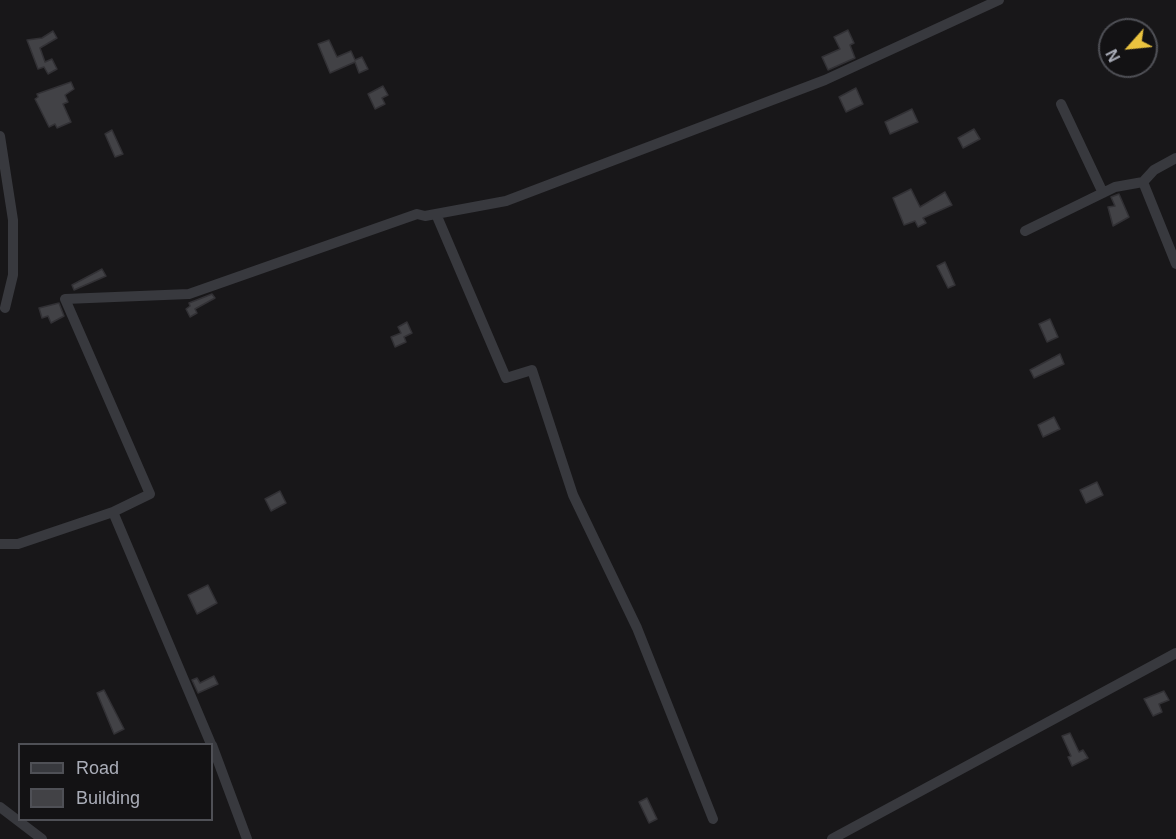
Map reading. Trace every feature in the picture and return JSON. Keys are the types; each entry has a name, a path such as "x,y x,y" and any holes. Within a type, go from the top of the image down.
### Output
{"street":[{"path":"0,544 18,544 113,512 150,494 65,299 189,294 417,214 436,214 506,201 735,112 792,93 897,48 999,0"},
{"path":"1061,104 1104,193"},
{"path":"0,136 13,220 13,275 5,308"},
{"path":"1025,231 1115,188 1143,182 1155,170 1176,158"},
{"path":"1143,182 1176,264"},
{"path":"436,214 506,378 532,370 573,495 636,628 713,819"},
{"path":"113,512 211,743"},
{"path":"832,839 1176,653"},
{"path":"213,748 247,839"},
{"path":"0,807 18,821"},
{"path":"18,821 42,839"}],"building":[{"path":"848,30 854,43 850,45 855,58 828,70 822,57 840,49 834,37"},
{"path":"53,31 57,38 40,48 45,62 52,59 57,69 48,74 44,67 38,69 27,40 42,38"},
{"path":"329,40 337,57 351,51 355,60 362,57 368,69 359,73 355,62 330,73 318,44"},
{"path":"71,82 74,89 65,95 68,102 63,104 71,122 57,128 55,124 49,127 35,99 38,97 37,94"},
{"path":"383,86 388,95 382,98 385,104 375,109 368,94"},
{"path":"856,88 863,104 846,112 839,97"},
{"path":"912,109 918,122 890,134 885,122"},
{"path":"974,129 980,139 963,148 958,138"},
{"path":"112,130 123,154 115,157 105,134"},
{"path":"911,189 920,207 945,192 952,205 923,218 926,223 918,227 915,221 904,225 893,198"},
{"path":"1119,194 1129,217 1113,226 1108,207 1115,206 1111,197"},
{"path":"945,262 955,285 948,288 937,266"},
{"path":"102,269 106,276 74,290 72,285"},
{"path":"212,294 215,298 195,309 197,313 190,317 186,309 190,306 189,303"},
{"path":"59,303 64,316 51,323 48,316 42,318 39,308"},
{"path":"1050,319 1058,337 1047,342 1039,324"},
{"path":"407,322 412,333 404,337 406,342 395,347 391,337 401,333 398,327"},
{"path":"1060,354 1064,364 1034,378 1030,370"},
{"path":"1054,417 1060,429 1043,437 1038,425"},
{"path":"1097,482 1103,495 1086,503 1080,490"},
{"path":"280,491 286,503 271,511 265,499"},
{"path":"208,585 217,603 197,614 188,595"},
{"path":"214,676 218,684 198,693 192,680 197,678 200,683"},
{"path":"104,690 124,729 114,734 97,693"},
{"path":"1164,691 1169,700 1159,704 1162,712 1153,716 1144,699"},
{"path":"1070,733 1079,752 1083,750 1088,758 1072,766 1068,757 1071,756 1062,736"},
{"path":"647,798 657,819 649,823 639,802"}]}
